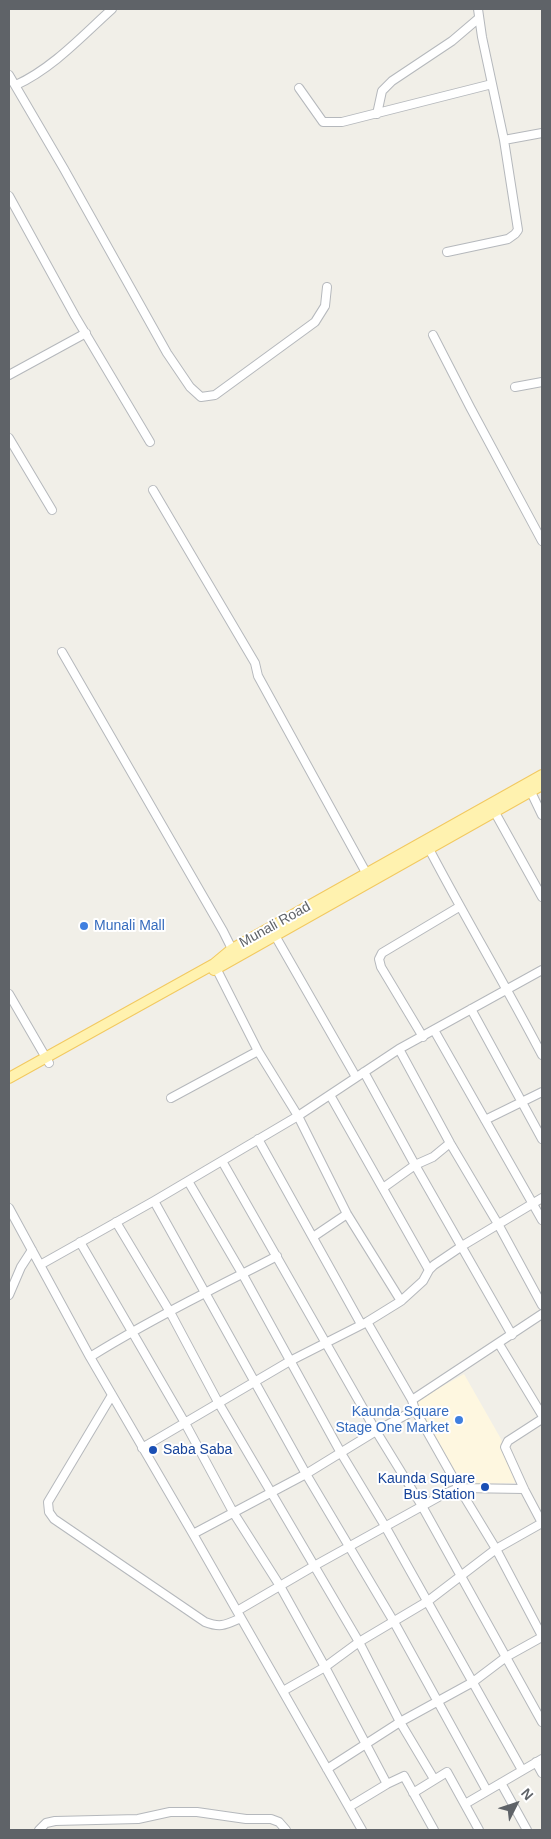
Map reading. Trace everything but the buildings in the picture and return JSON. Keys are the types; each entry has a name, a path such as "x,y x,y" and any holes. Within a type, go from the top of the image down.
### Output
{"main road":[{"name":"Munali Road","path":"492,809 542,775"},
{"name":"Munali Road","path":"9,1078 47,1060 492,809 542,786"},
{"name":"Munali Road","path":"215,966 232,949 273,932"},
{"name":"Munali Road","path":"9,1085 47,1060"}],"street":[{"path":"16,86 40,72 86,34 112,9"},
{"path":"447,252 508,239 518,230 504,140 478,9"},
{"path":"377,114 382,91 392,81 452,41 479,18"},
{"path":"9,75 167,353 190,387 201,397 215,395 308,328 322,312 327,298 327,287"},
{"path":"299,88 323,122 342,122 492,84"},
{"path":"504,140 542,133"},
{"path":"9,196 150,442"},
{"path":"9,375 86,333"},
{"path":"433,335 542,541"},
{"path":"515,387 542,382"},
{"path":"9,438 52,510"},
{"path":"153,490 255,663 258,676 369,877"},
{"path":"62,652 232,949"},
{"path":"530,792 542,815"},
{"path":"492,809 542,897"},
{"path":"427,845 459,907 508,989 542,1055"},
{"path":"423,1037 378,959 382,953 459,907"},
{"path":"273,932 356,1078"},
{"path":"215,966 258,1051 298,1116 347,1214 401,1301"},
{"path":"40,1265 154,1201 298,1116 398,1049 423,1037 542,970"},
{"path":"9,994 47,1060"},
{"path":"471,1009 542,1139"},
{"path":"434,1030 542,1220"},
{"path":"398,1049 542,1305"},
{"path":"171,1098 258,1051"},
{"path":"364,1072 512,1335"},
{"path":"485,1120 542,1092"},
{"path":"330,1095 429,1270"},
{"path":"258,1139 364,1323 412,1400 415,1410 496,1550 542,1637 506,1657 473,1682 400,1722 327,1769"},
{"path":"383,1188 415,1165 433,1157 450,1143"},
{"path":"222,1161 376,1431 422,1506 542,1722"},
{"path":"188,1181 243,1275 341,1453 428,1601 522,1770"},
{"path":"142,1448 254,1381 326,1341 364,1323 401,1301 423,1281 429,1270 462,1246 542,1198"},
{"path":"154,1201 306,1474 394,1622 487,1791"},
{"path":"9,1208 90,1357 362,1830"},
{"path":"314,1237 347,1214"},
{"path":"116,1222 170,1312 218,1402 359,1642 400,1722 434,1779"},
{"path":"80,1242 186,1423 233,1512 280,1586 387,1784"},
{"path":"9,1295 21,1267 32,1250"},
{"path":"90,1357 132,1331 277,1256"},
{"path":"412,1400 540,1316 542,1326"},
{"path":"499,1344 542,1415"},
{"path":"112,1395 48,1502 49,1512 54,1519 204,1622 218,1626 224,1626 280,1586 314,1566 422,1506 459,1488 524,1489"},
{"path":"193,1534 306,1474 376,1431 415,1410"},
{"path":"282,1691 325,1667 359,1642 428,1601 496,1550 542,1523 505,1447 508,1441 542,1419"},
{"path":"465,1804 539,1761 542,1773"},
{"path":"413,1793 446,1772 448,1773 479,1830"},
{"path":"349,1807 404,1776 434,1830"},
{"path":"501,1784 527,1830"},
{"path":"39,1830 46,1823 54,1821 142,1819 170,1812 197,1812 246,1819 271,1819 279,1822 286,1830"}],"shaded area":[{"name":"Kaunda Square Stage One Market","path":"464,1374 501,1439 515,1483 462,1484 416,1401"}],"place":[{"name":"Munali Mall","path":"84,926"},
{"name":"Kaunda Square Stage One Market","path":"459,1420"},
{"name":"Saba Saba","path":"153,1450"},
{"name":"Kaunda Square Bus Station","path":"485,1487"}]}
